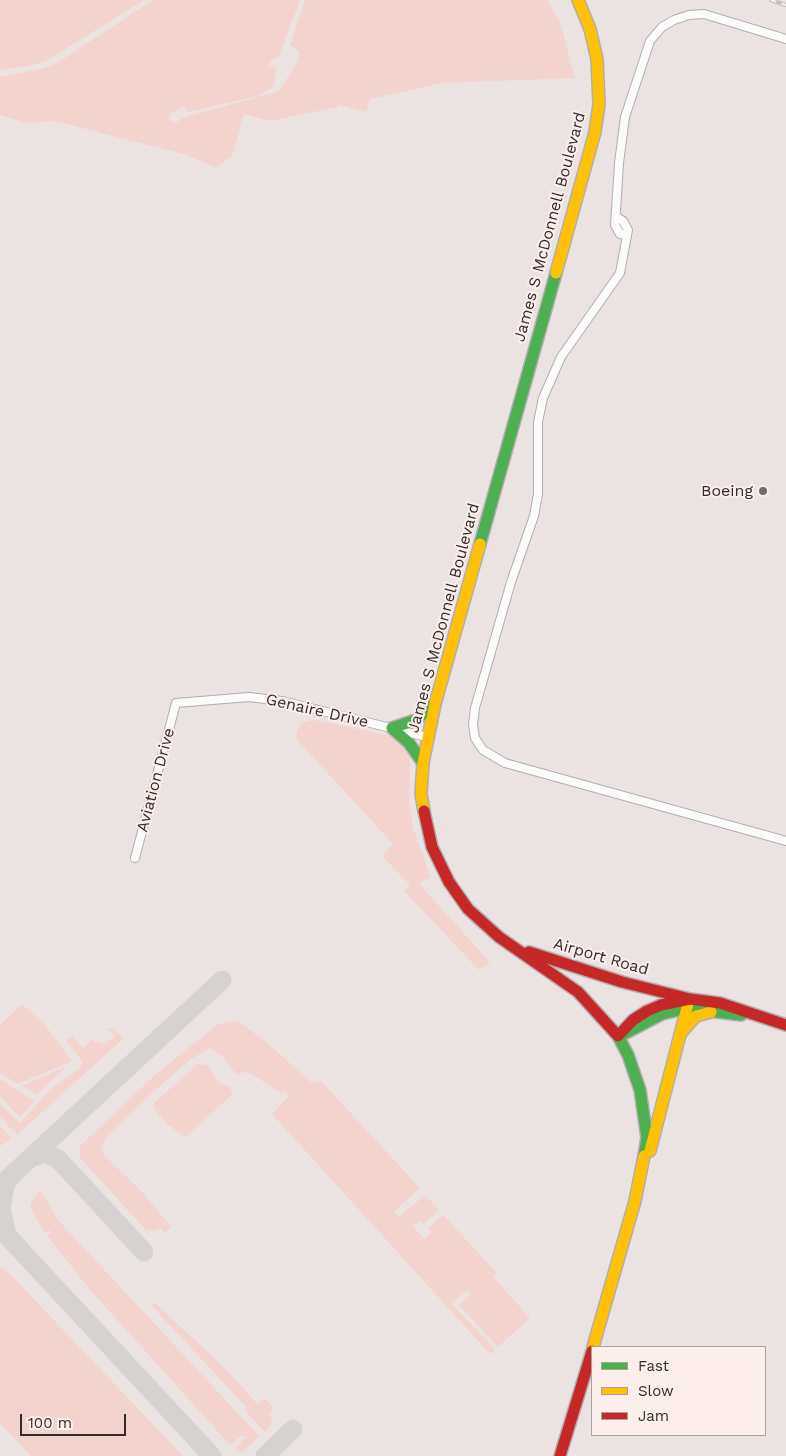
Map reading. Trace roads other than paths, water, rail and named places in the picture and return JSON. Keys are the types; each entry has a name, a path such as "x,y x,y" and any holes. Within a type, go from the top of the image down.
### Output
{"main road":[{"name":"James S McDonnell Boulevard","path":"578,0 590,29 598,59 599,104 595,132 435,704 423,763 423,810 437,858 449,882 468,909 506,941 578,992 618,1036 632,1066 644,1109 647,1138 642,1174"},
{"path":"423,763 409,744 392,728 416,720 435,704"},
{"name":"Airport Road","path":"506,941 542,957 712,1012 755,1017"},
{"name":"Airport Road","path":"618,1036 633,1020 661,1005 720,1003 755,1017 786,1025"},
{"name":"James S McDonnell Boulevard","path":"594,1346 642,1174 656,1133 688,1004"},
{"path":"682,1032 696,1016 712,1012"},
{"path":"560,1456 591,1354"}],"street":[{"path":"786,39 704,14 689,15 662,27 650,41 625,116 619,163 615,225 620,234 626,235 620,273 561,357 543,398 538,422 538,494 534,516 511,582 475,708 473,726 475,738 484,750 505,762 786,841"},
{"name":"Genaire Drive","path":"176,703 249,697 282,700 427,737"},
{"name":"Aviation Drive","path":"135,858 176,703"}],"railway":[{"path":"771,0 786,5"}],"place":[{"name":"Boeing","path":"763,491"}]}
